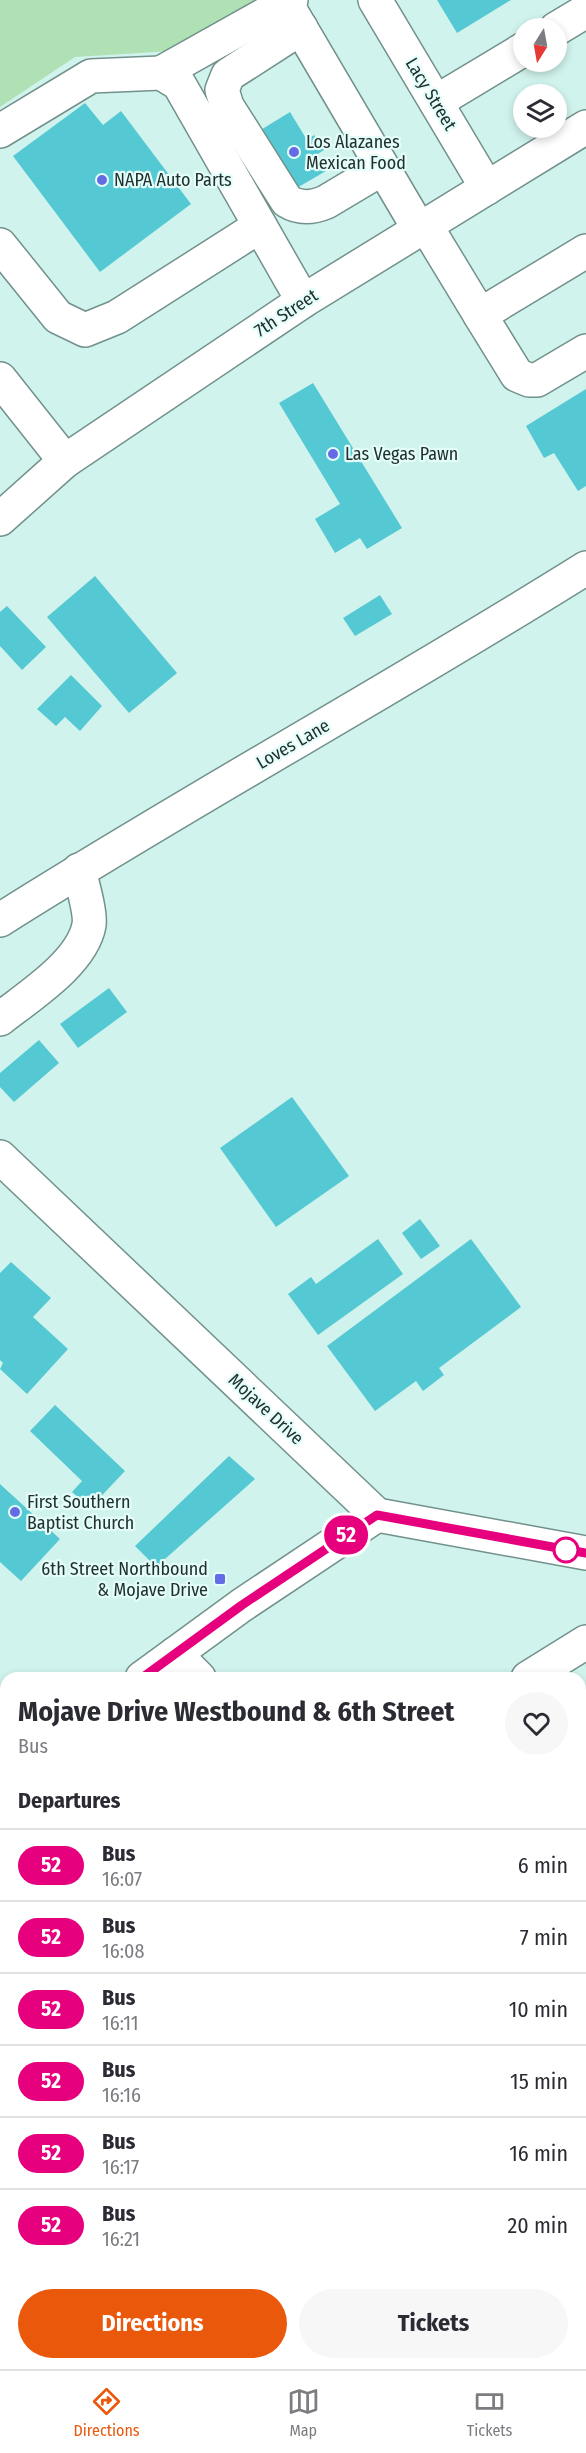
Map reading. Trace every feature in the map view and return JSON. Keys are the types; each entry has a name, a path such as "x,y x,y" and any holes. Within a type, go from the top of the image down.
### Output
{"main road":[{"name":"Lacy Street","path":"375,0 487,188"},
{"path":"0,131 91,76 161,73 293,10"},
{"path":"293,10 383,168 517,375 529,380 537,380 586,351"},
{"path":"293,10 228,75 222,90 227,106 287,201 295,206 316,206 326,202 383,168"},
{"path":"567,22 586,11"},
{"path":"436,102 513,56"},
{"path":"161,73 179,84 303,301"},
{"name":"7th Street","path":"0,519 64,461 303,301 586,128"},
{"path":"0,245 58,317 85,330 117,317 260,226"},
{"path":"480,315 586,251"},
{"path":"0,379 64,461"},
{"name":"Loves Lane","path":"0,920 79,870 457,648 586,568"},
{"path":"0,1019 57,973 79,950 89,924 79,870"},
{"name":"Mojave Drive","path":"0,1157 377,1515"},
{"path":"150,1672 242,1605 377,1515 586,1553"},
{"path":"538,1672 586,1642"},
{"path":"175,1654 193,1672"}],"green space":[{"path":"0,0 263,0 172,51 75,57 0,107"}],"building":[{"path":"437,0 511,0 457,33"},
{"name":"NAPA Auto Parts","path":"85,103 103,125 121,111 191,204 100,272 13,156"},
{"name":"Los Alazanes Mexican Food","path":"290,112 307,140 314,135 324,150 316,155 326,171 295,189 259,131"},
{"name":"Las Vegas Pawn","path":"313,383 402,528 367,549 360,538 335,553 315,519 340,504 279,403"},
{"path":"586,389 586,486 578,491 554,453 544,458 526,426"},
{"path":"95,576 177,673 129,713 47,617"},
{"path":"380,595 392,614 355,636 343,618"},
{"path":"7,606 46,647 22,670 0,646 0,612"},
{"path":"71,675 102,706 80,731 65,717 56,726 37,709"},
{"path":"109,988 127,1012 78,1048 60,1024"},
{"path":"39,1040 59,1063 14,1102 0,1087 0,1073"},
{"path":"292,1097 349,1176 276,1227 220,1148"},
{"path":"420,1219 440,1246 421,1259 402,1233"},
{"path":"378,1239 403,1274 318,1335 288,1294 311,1277 316,1284"},
{"path":"471,1239 521,1307 439,1368 444,1375 423,1391 416,1381 375,1411 327,1346"},
{"path":"11,1262 51,1298 33,1317 68,1349 27,1394 0,1369 3,1363 0,1360 0,1273"},
{"path":"55,1405 125,1471 90,1508 72,1492 82,1481 30,1431"},
{"path":"229,1456 255,1479 156,1567 135,1546"},
{"name":"First Southern Baptist Church","path":"0,1484 60,1539 21,1581 0,1562"}],"bus line":[{"name":"52","path":"150,1672 242,1605 377,1515 586,1553"}],"place":[{"name":"Los Alazanes Mexican Food","path":"294,152"},
{"name":"NAPA Auto Parts","path":"102,180"},
{"name":"Las Vegas Pawn","path":"333,454"},
{"name":"First Southern Baptist Church","path":"15,1512"},
{"name":"6th Street Northbound & Mojave Drive","path":"220,1579"}]}
